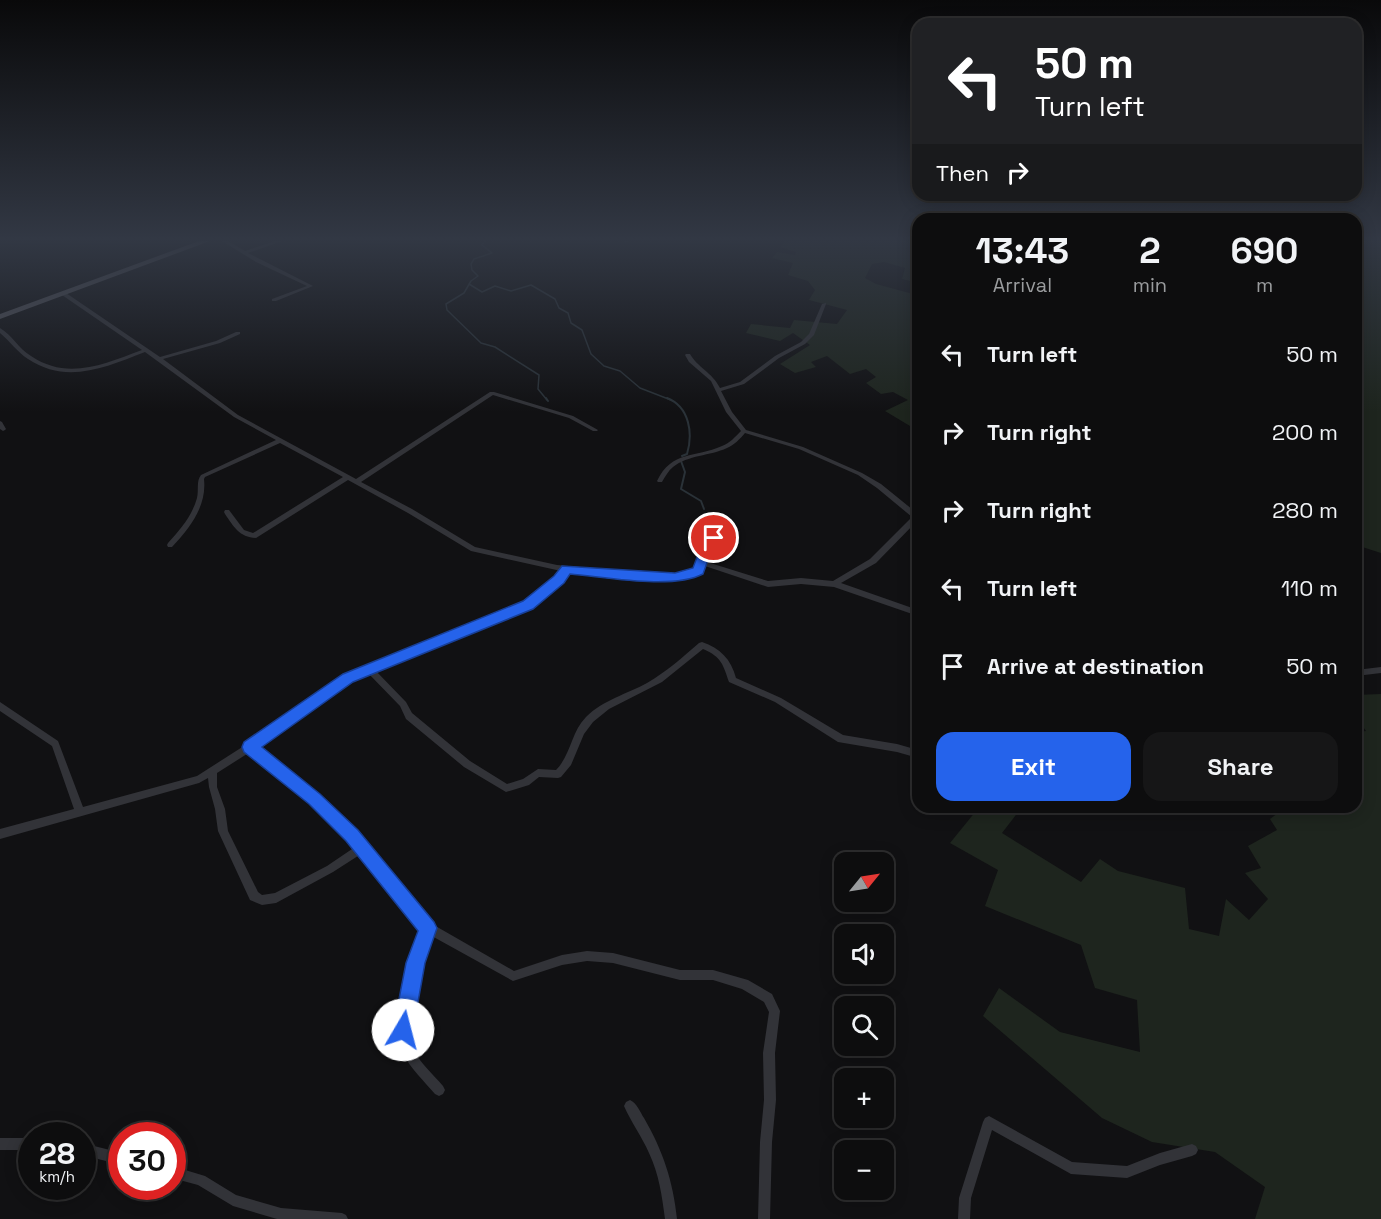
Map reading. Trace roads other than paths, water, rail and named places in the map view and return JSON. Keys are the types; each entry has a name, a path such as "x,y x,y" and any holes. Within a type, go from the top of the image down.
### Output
{"main road":[{"path":"0,317 53,298"}],"street":[{"path":"70,298 159,359 236,416 411,511 473,549 566,569 675,578 688,576 698,571 703,563 708,544 723,526 718,518"},
{"path":"274,300 280,298"},
{"path":"717,390 742,383 777,357 803,343 811,334 824,304"},
{"path":"0,330 29,358 60,370 89,371 146,350"},
{"path":"159,359 218,342 238,333"},
{"path":"688,355 691,361 709,375 744,431 801,448 860,474 912,513"},
{"path":"356,482 492,393 571,417 595,430"},
{"path":"660,481 669,466 677,461 724,448 744,431"},
{"path":"170,545 179,536 198,506 204,490 201,479 203,476 279,441"},
{"path":"227,512 242,532 254,536 260,535 348,477"},
{"path":"834,584 873,561 912,522"},
{"path":"703,563 768,584 801,581 834,584 912,611"},
{"path":"0,834 178,787 199,779 250,747 330,689 368,668 519,610 559,580 566,569"},
{"path":"368,668 403,704 409,716 467,764 506,788 526,782 538,773 558,774 564,769 578,732 589,719 624,696 658,681 702,645 716,650 729,665 732,680 778,700 841,739 912,752"},
{"path":"1362,672 1381,669"},
{"path":"0,706 55,744 80,812"},
{"path":"250,747 315,799 363,847 428,928 513,976 562,960 587,956 613,958 680,975 713,975 744,984 768,998 775,1011 769,1053 770,1100 766,1142 764,1219"},
{"path":"212,771 213,787 220,808 223,831 254,896 262,900 276,898 330,869 363,847"},
{"path":"428,928 415,963 403,1030 406,1049 439,1090"},
{"path":"630,1106 660,1161 668,1187 671,1219"},
{"path":"964,1219 965,1198 989,1122 1071,1168 1127,1172 1192,1150"},
{"path":"0,1144 18,1144"},
{"path":"186,1176 201,1180 233,1200 281,1214 342,1219"}],"waterway":[{"path":"456,298 446,304 447,310 481,343 495,347 539,375 538,389 547,400"},
{"path":"553,298 559,308 568,313 571,323 582,330 591,354 604,366 620,371 640,388 671,400"},
{"path":"667,398 671,400"},
{"path":"671,400 681,408 688,422 689,446 687,454 682,456"},
{"path":"681,461 685,472 681,489 701,501 704,509"}]}
